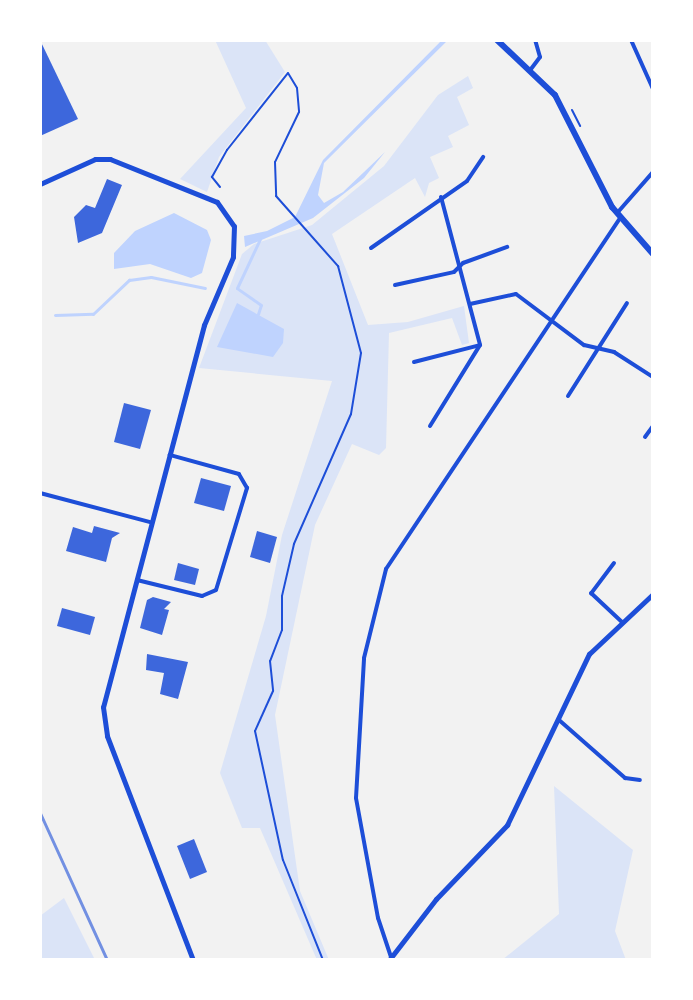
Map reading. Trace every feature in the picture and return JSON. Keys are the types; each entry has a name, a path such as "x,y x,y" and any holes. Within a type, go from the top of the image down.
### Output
{"main road":[{"path":"497,40 531,69 571,122 618,216 653,254"}],"street":[{"path":"531,69 540,57 535,40"},
{"path":"631,40 653,89"},
{"path":"371,248 467,181 483,157"},
{"path":"40,184 95,159 110,159 217,202 230,217 235,235 233,257 204,325 150,522 106,691 103,725 193,960"},
{"path":"390,959 378,918 356,798 359,698 379,594 395,548 618,216 653,172"},
{"path":"430,426 480,345 441,197"},
{"path":"395,285 460,267 507,247"},
{"path":"470,304 516,294 550,321 596,349 614,352 653,377"},
{"path":"568,396 627,303"},
{"path":"414,362 480,345"},
{"path":"645,437 653,426"},
{"path":"136,579 202,596 216,590 225,569 247,488 244,478 170,455"},
{"path":"40,493 150,522"},
{"path":"614,563 591,593 622,622"},
{"path":"390,959 436,899 507,825 589,654 653,594"},
{"path":"559,720 625,778 640,780"}],"path":[{"path":"220,187 212,177 227,150 288,73 297,88 299,112 275,162 272,179 276,196 301,229 332,257 346,282 360,330 360,369 351,414 294,544 282,596 282,630 270,661 273,691 255,731 283,860 323,960"}],"shaded area":[{"path":"215,40 265,40 285,72 219,157 207,192 180,179 246,108"},
{"path":"468,76 473,88 457,97 469,125 448,136 453,147 430,157 439,178 429,183 425,197 415,178 332,234 368,325 408,322 464,306 469,343 462,345 452,318 389,333 386,448 379,455 352,444 315,525 275,715 300,891 329,960 317,960 260,828 242,828 220,773 266,616 282,535 332,381 199,368 242,254 254,244 312,225 384,166 438,95"},
{"path":"554,786 633,850 615,931 626,960 502,960 559,914"},
{"path":"64,898 95,960 40,960 40,916"}],"water":[{"path":"442,40 448,40 324,163 318,195 324,203 343,192 385,152 364,178 313,218 245,247 244,236 267,231 295,217 323,160"},
{"path":"174,213 207,230 211,240 202,273 191,278 150,264 114,269 114,253 135,231"},
{"path":"237,303 284,329 283,343 273,357 217,347"}],"building":[{"path":"40,40 78,119 40,136"},
{"path":"107,179 122,185 102,233 78,243 74,217 86,205 95,208"},
{"path":"124,403 151,410 140,449 114,442"},
{"path":"201,478 231,486 224,511 194,503"},
{"path":"94,526 120,533 112,538 106,562 66,551 73,527 92,533"},
{"path":"257,531 277,537 270,563 250,557"},
{"path":"178,563 199,569 195,585 174,580"},
{"path":"153,597 171,602 164,609 169,610 162,635 140,628 147,600"},
{"path":"62,608 95,617 90,635 57,626"},
{"path":"147,654 188,662 178,699 160,694 164,673 146,670"},
{"path":"194,839 207,872 190,879 177,846"}],"waterway":[{"path":"258,314 261,305 237,288 260,239"},
{"path":"55,315 93,314 129,280 151,277 205,288"}],"railway":[{"path":"40,813 107,960"}]}
